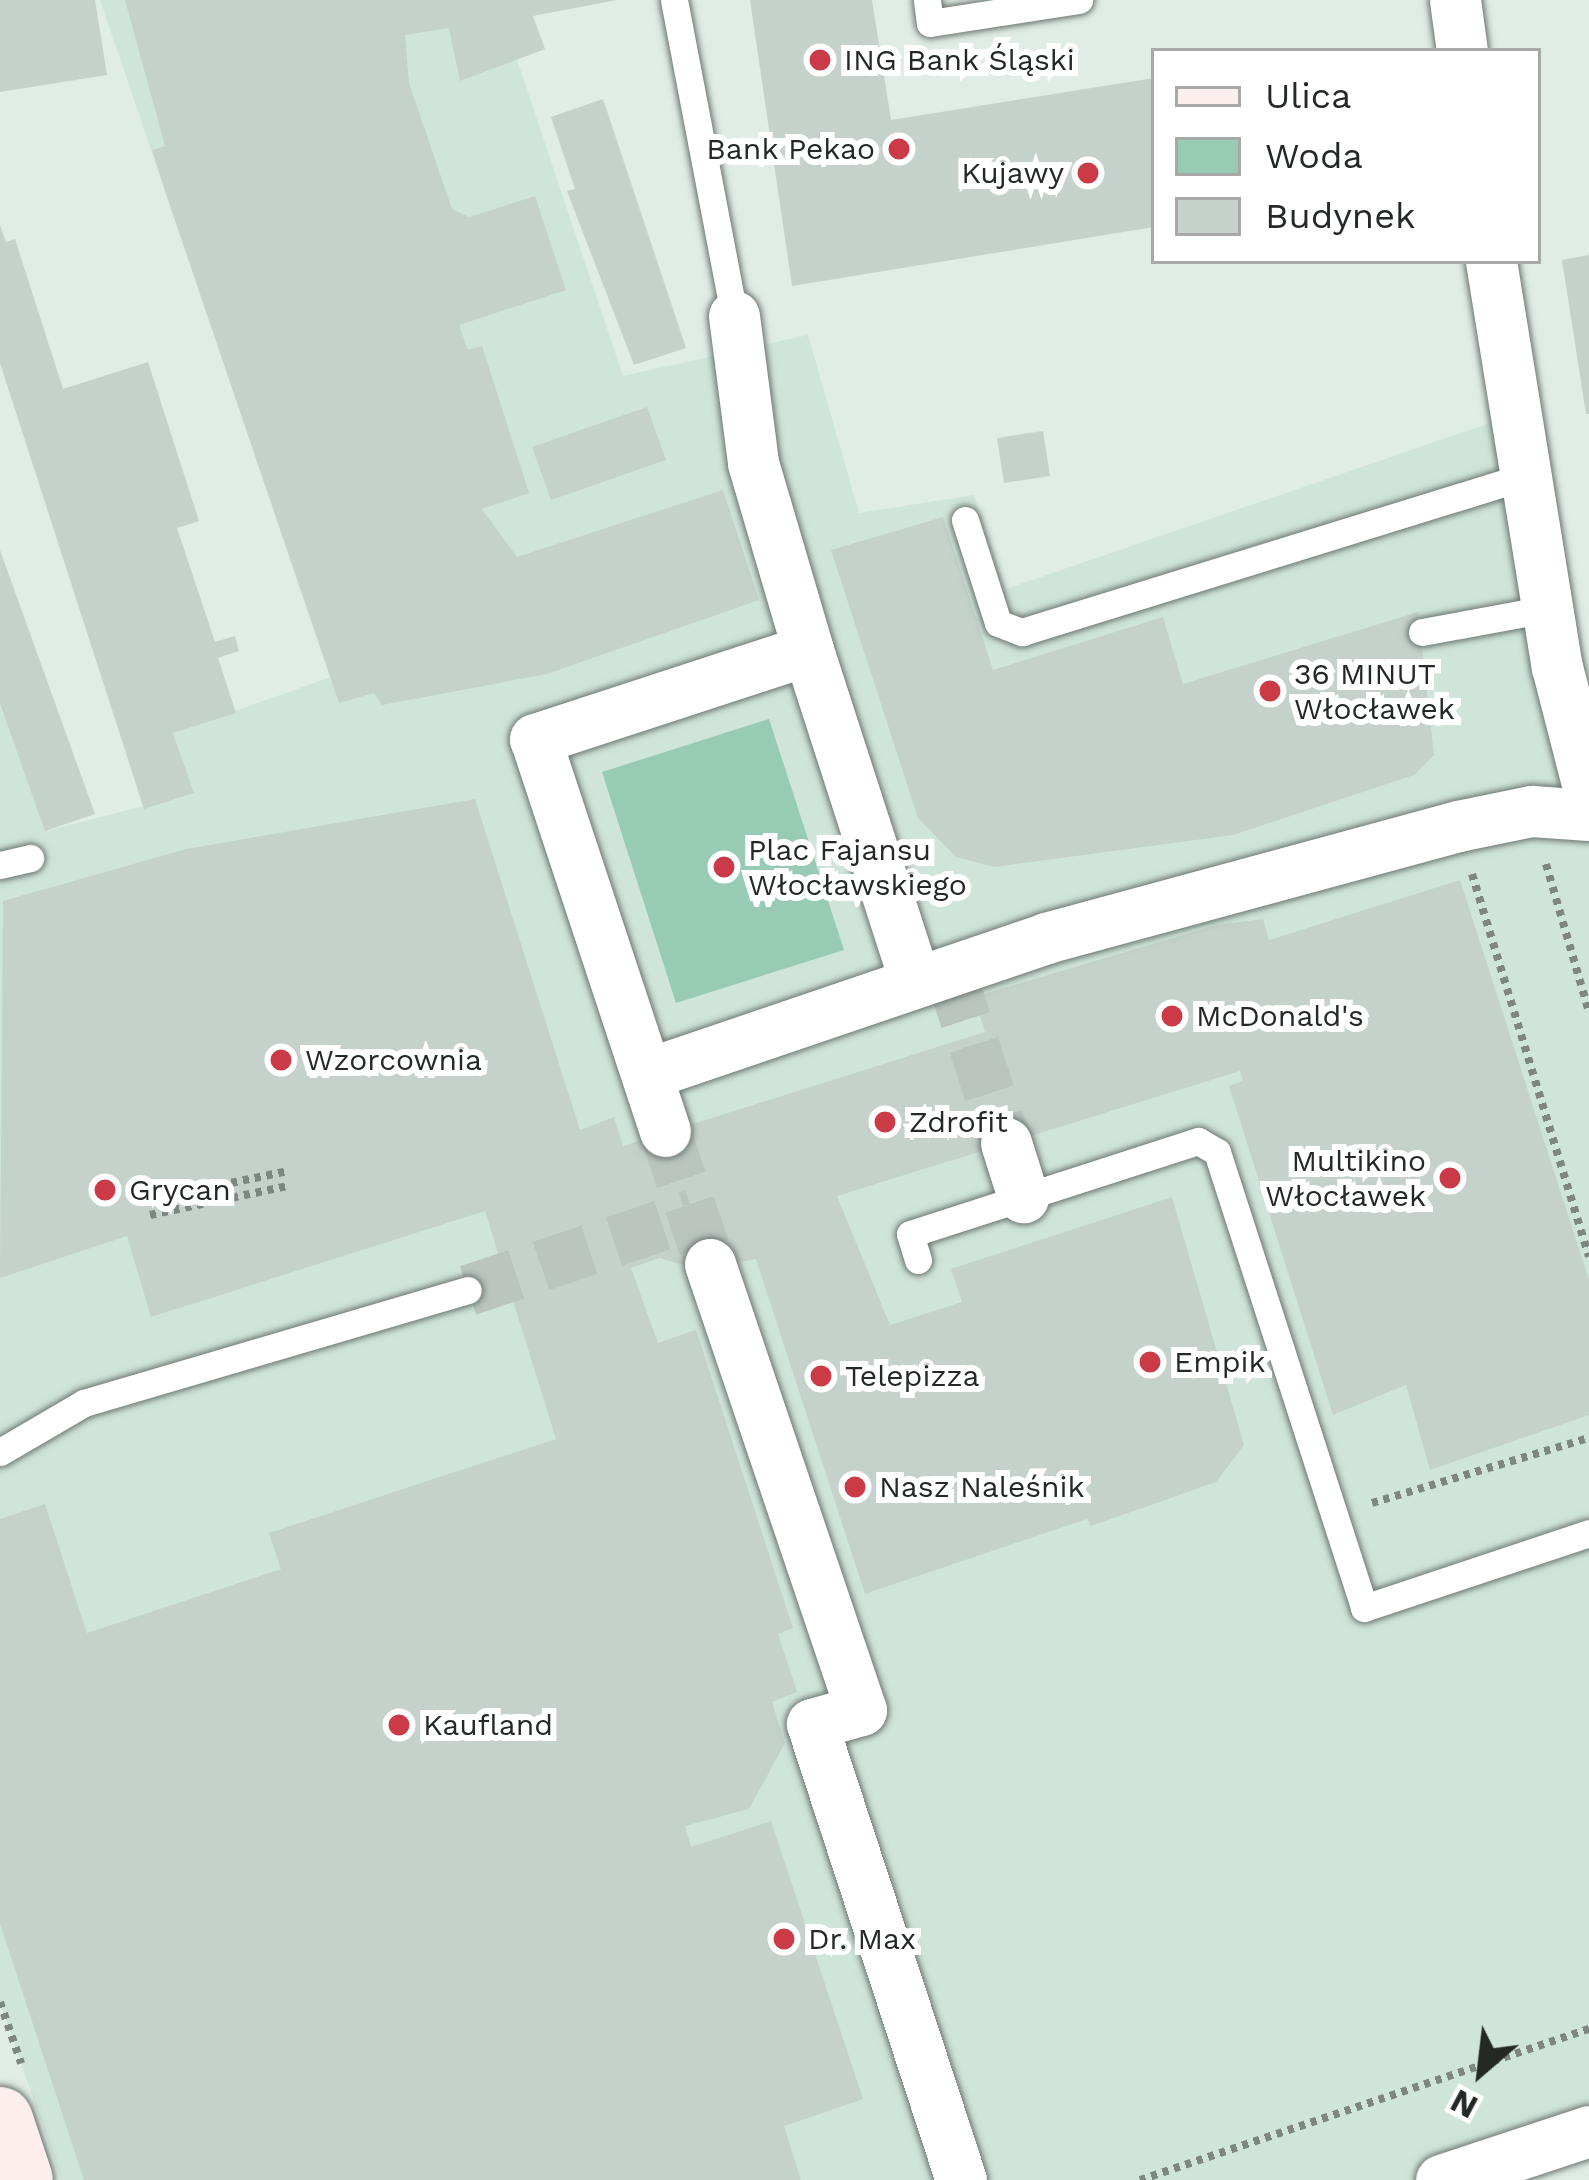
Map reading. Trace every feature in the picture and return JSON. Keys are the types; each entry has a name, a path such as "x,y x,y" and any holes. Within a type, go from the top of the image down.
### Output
{"street":[{"path":"1455,0 1462,48"},
{"path":"1492,264 1522,477 1589,792"},
{"path":"734,316 753,463 915,982"},
{"path":"665,1131 535,739 808,650"},
{"path":"646,1074 915,982 1458,826 1532,811 1589,815"},
{"path":"1006,1143 1024,1197"},
{"path":"710,1264 861,1710 812,1724 961,2180"},
{"path":"0,2120 20,2180"},
{"path":"1441,2180 1589,2131"}],"lane":[{"path":"674,0 734,316"},
{"path":"927,0 930,23 1079,0"},
{"path":"965,520 998,623 1022,632 1522,477"},
{"path":"1422,632 1547,609"},
{"path":"0,865 30,858"},
{"path":"918,1260 910,1234 1188,1143 1217,1152 1364,1608 1589,1533"},
{"path":"0,1452 84,1402 468,1290"}],"path":[{"path":"1532,811 1589,1012"},
{"path":"1458,826 1589,1257"},
{"path":"149,1200 288,1171"},
{"path":"150,1215 288,1186"},
{"path":"1365,1505 1589,1438"},
{"path":"1140,2180 1589,2029"}],"shaded area":[{"path":"100,0 497,0 623,376 808,335 859,513 974,495 1006,589 1513,415 1589,792 1589,2131 1441,2180 61,2180 0,2002 0,705 46,831 194,793 173,733 331,677"}],"water":[{"path":"769,719 844,950 676,1003 602,772"}],"building":[{"path":"0,0 95,0 107,75 0,92"},
{"path":"125,0 617,0 533,16 545,49 460,81 449,28 405,35 409,83 452,209 469,217 535,196 566,290 459,325 468,350 482,346 529,493 482,509 517,557 723,490 759,600 547,674 382,705 374,693 339,703 152,150 165,146"},
{"path":"750,0 872,0 891,120 1151,78 1151,227 792,286"},
{"path":"603,99 686,348 634,365 567,191 575,189 551,117"},
{"path":"0,225 6,242 15,239 63,389 148,362 199,521 177,528 215,642 235,636 239,651 218,658 236,713 173,733 194,793 144,809 0,363"},
{"path":"1589,255 1589,414 1586,414 1562,260"},
{"path":"647,407 666,460 551,500 532,447"},
{"path":"1043,431 1050,476 1004,483 997,438"},
{"path":"943,517 993,670 1163,617 1183,684 1418,612 1434,755 1414,775 1233,835 994,867 956,857 918,818 831,550"},
{"path":"0,550 95,814 45,831 0,704"},
{"path":"475,799 580,1130 614,1117 623,1146 985,1032 974,997 1217,925 1263,919 1269,940 1460,880 1589,1280 1589,1415 1430,1470 1406,1385 1333,1415 1229,1086 1243,1081 1240,1071 837,1196 890,1325 962,1302 951,1269 1172,1197 1244,1445 1216,1482 1091,1526 1087,1519 865,1594 756,1259 699,1269 659,1258 631,1268 658,1343 696,1330 793,1628 778,1634 797,1692 772,1702 785,1743 749,1809 685,1826 691,1847 771,1821 863,2099 784,2126 801,2180 84,2180 0,1924 0,1519 45,1504 87,1633 281,1569 269,1533 556,1439 485,1211 151,1317 127,1236 0,1278 3,901 186,849"}],"tunnel":[{"path":"950,971 1006,1143"},
{"path":"665,1131 704,1247"},
{"path":"468,1290 694,1214"}],"place":[{"name":"ING Bank Śląski","path":"820,60"},
{"name":"Bank Pekao","path":"899,149"},
{"name":"Kujawy","path":"1088,173"},
{"name":"36 MINUT Włocławek","path":"1270,691"},
{"name":"Plac Fajansu Włocławskiego","path":"724,867"},
{"name":"McDonald's","path":"1172,1016"},
{"name":"Wzorcownia","path":"281,1060"},
{"name":"Zdrofit","path":"885,1122"},
{"name":"Multikino Włocławek","path":"1450,1178"},
{"name":"Grycan","path":"105,1190"},
{"name":"Empik","path":"1150,1362"},
{"name":"Telepizza","path":"821,1376"},
{"name":"Nasz Naleśnik","path":"855,1487"},
{"name":"Kaufland","path":"399,1725"},
{"name":"Dr. Max","path":"784,1939"}]}
